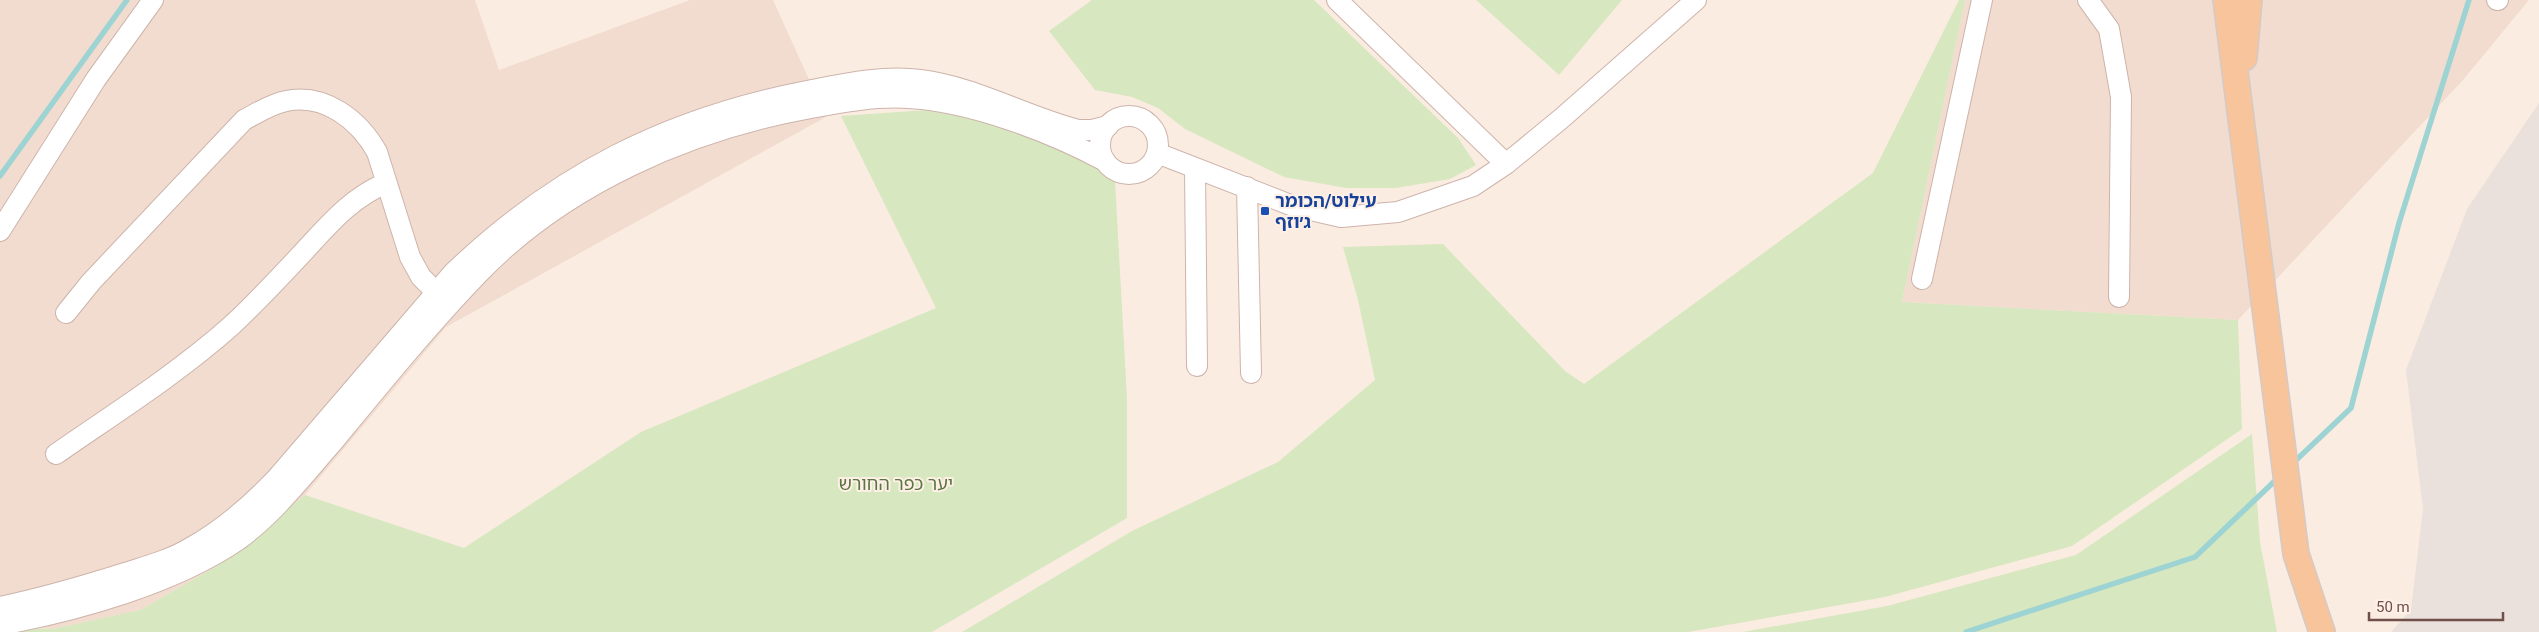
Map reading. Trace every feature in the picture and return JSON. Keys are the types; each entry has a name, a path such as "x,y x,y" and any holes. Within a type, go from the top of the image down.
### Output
{"main road":[{"path":"2226,0 2241,105 2296,554 2322,632"},
{"path":"2241,105 2249,0"}],"street":[{"path":"0,231 96,79 153,0"},
{"path":"1337,0 1506,164"},
{"path":"1157,153 1293,206 1340,218 1398,212 1473,186 1506,164 1562,118 1696,0"},
{"path":"1922,279 1982,0"},
{"path":"2088,0 2109,29 2121,97 2119,297"},
{"path":"0,607 96,582 160,562 188,550 213,534 256,501 442,299 560,206 646,159 717,131 784,113 882,98 909,98 936,102 991,115 1073,145 1105,161 1114,170 1124,174 1133,174 1151,164 1157,153 1156,133 1142,119 1126,117 1116,120 1108,126 1092,130 1071,128 970,90 918,80 874,81 834,85 752,102 716,112 646,139 570,179 538,200 484,243 442,299 280,503 238,540 187,570 157,582 66,609 0,625"},
{"path":"66,313 91,282 244,120 265,108 285,101 305,99 341,112 369,138 377,152 410,257 421,277 442,299"},
{"path":"1105,161 1101,142 1108,126"},
{"path":"1195,168 1197,366"},
{"path":"56,454 194,357 269,289 340,213 369,191 386,183"},
{"path":"1247,187 1251,373"}],"shaded area":[{"path":"0,0 475,0 499,70 690,0 773,0 826,117 446,327 305,495 217,566 140,610 52,629 0,624"},
{"path":"1965,0 2529,0 2463,80 2238,320 1902,302"},
{"path":"2539,103 2539,632 2391,632 2411,610 2423,509 2406,370 2467,209"}],"green space":[{"path":"1092,0 1314,0 1458,138 1476,165 1450,179 1396,188 1346,188 1284,177 1185,129 1158,108 1132,97 1095,90 1049,31"},
{"path":"1476,0 1622,0 1559,75"},
{"path":"1959,0 1965,0 1902,302 2238,320 2242,429 2072,546 1885,597 1688,632 962,632 1132,531 1278,462 1375,380 1358,300 1343,247 1443,244 1565,371 1584,384 1873,173"},
{"name":"יער כפר החורש","path":"927,110 983,121 1114,162 1127,399 1127,518 932,632 0,632 0,627 52,629 140,610 217,566 305,495 464,548 641,432 936,308 841,116"},
{"path":"2252,434 2260,542 2277,632 1743,632 1887,606 2076,555"}],"waterway":[{"path":"0,176 127,0"},
{"path":"2292,464 2351,408 2399,223 2469,0"},
{"path":"1966,632 2195,557 2280,476"}],"place":[{"name":"עילוט/הכומר ג׳וזף","path":"1265,211"}]}
